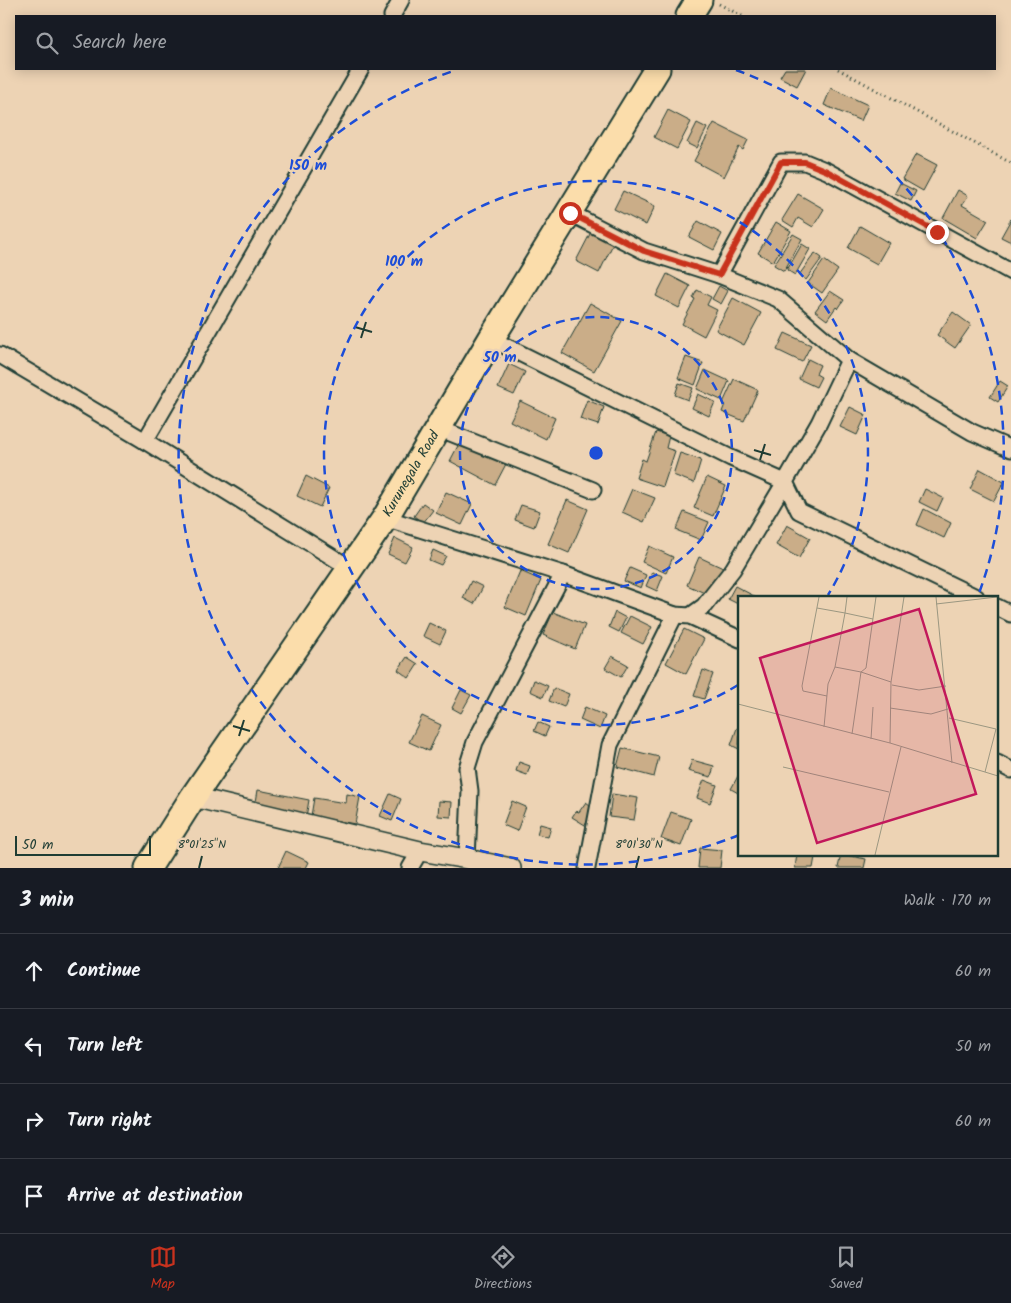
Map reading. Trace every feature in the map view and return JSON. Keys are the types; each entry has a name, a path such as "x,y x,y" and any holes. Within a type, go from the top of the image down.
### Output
{"highway":[{"path":"691,15 699,0"},
{"name":"Kurunegala Road","path":"148,868 194,797 385,518 491,339 657,70"}],"street":[{"path":"393,15 401,0"},
{"path":"145,441 360,70"},
{"path":"719,275 781,162 805,162 827,171 1011,272"},
{"path":"570,213 644,251 719,275 778,300 849,360 972,432 1011,450"},
{"path":"491,339 731,458 785,482 799,511 974,596"},
{"path":"0,355 145,441 350,568"},
{"path":"690,616 704,606 733,569 819,423 849,360"},
{"path":"438,428 593,490"},
{"path":"385,518 563,574 675,615 690,616 738,638"},
{"path":"467,859 470,791 466,768 475,742 563,574"},
{"path":"998,608 1011,614"},
{"path":"587,868 610,745 675,615"},
{"path":"998,764 1011,770"},
{"path":"194,797 420,851 511,868"},
{"path":"410,868 420,851"}],"path":[{"path":"712,0 740,15"},
{"path":"840,70 1011,163"}],"building":[{"path":"784,70 805,70 797,86 780,77"},
{"path":"831,88 868,105 861,121 824,105"},
{"path":"668,110 691,122 677,149 654,137"},
{"path":"697,123 707,128 697,148 687,143"},
{"path":"714,123 748,140 743,150 739,147 724,177 694,161"},
{"path":"916,154 937,165 923,191 902,179"},
{"path":"900,183 916,191 911,201 895,193"},
{"path":"958,190 968,196 962,205 988,220 977,238 943,218"},
{"path":"623,191 655,206 646,225 614,209"},
{"path":"798,194 824,209 813,227 798,218 793,227 782,220"},
{"path":"1011,219 1011,242 1001,237"},
{"path":"698,221 722,234 714,250 689,237"},
{"path":"776,222 791,231 773,262 758,253"},
{"path":"860,226 889,243 877,264 848,248"},
{"path":"591,232 613,244 599,273 576,261"},
{"path":"793,234 802,239 784,271 774,265"},
{"path":"802,244 810,249 795,275 787,270"},
{"path":"815,253 822,258 806,280 799,275"},
{"path":"824,260 838,270 822,293 808,283"},
{"path":"667,274 690,286 679,308 656,296"},
{"path":"719,286 728,291 721,304 712,299"},
{"path":"697,290 711,297 707,305 717,310 704,336 682,324 695,299 693,298"},
{"path":"830,291 844,300 838,309 836,307 827,320 815,311"},
{"path":"733,298 761,313 744,345 716,330"},
{"path":"590,303 622,321 594,371 562,353"},
{"path":"953,312 971,325 955,348 937,335"},
{"path":"785,333 811,345 802,362 777,350"},
{"path":"686,357 703,363 695,385 678,378"},
{"path":"808,359 820,365 816,374 821,377 816,387 799,379"},
{"path":"509,364 525,372 514,395 498,388"},
{"path":"705,370 729,381 721,400 697,389"},
{"path":"734,379 758,390 744,421 722,412 725,404 723,403"},
{"path":"1000,381 1008,386 998,402 990,397"},
{"path":"679,383 693,388 688,400 675,395"},
{"path":"698,394 715,402 709,416 692,408"},
{"path":"587,400 604,407 598,425 580,419"},
{"path":"520,401 555,418 546,439 510,421"},
{"path":"850,407 866,415 857,435 840,427"},
{"path":"656,432 669,436 666,448 675,451 663,487 636,478 642,459 646,461"},
{"path":"461,440 506,464 495,485 450,461"},
{"path":"680,453 701,460 694,483 673,475"},
{"path":"980,469 1004,482 994,501 970,489"},
{"path":"306,476 329,488 320,507 297,496"},
{"path":"707,477 726,486 713,516 694,508"},
{"path":"632,489 655,498 644,522 622,512"},
{"path":"925,489 943,498 937,511 919,502"},
{"path":"446,492 472,504 462,525 436,513"},
{"path":"567,500 588,509 569,553 548,544"},
{"path":"423,503 433,510 423,523 414,516"},
{"path":"521,505 540,511 534,527 515,520"},
{"path":"924,509 951,523 944,538 917,525"},
{"path":"684,512 709,522 701,540 676,530"},
{"path":"787,525 810,538 799,558 776,545"},
{"path":"395,538 413,547 405,562 388,554"},
{"path":"649,546 673,557 666,573 642,562"},
{"path":"433,550 446,556 441,565 429,560"},
{"path":"699,557 723,568 711,596 687,585"},
{"path":"630,568 646,575 641,588 624,581"},
{"path":"520,571 541,580 526,616 505,607"},
{"path":"652,572 663,576 657,591 646,586"},
{"path":"471,581 483,587 474,604 463,598"},
{"path":"735,586 754,596 738,596 738,604 728,599"},
{"path":"553,612 585,625 575,649 543,635"},
{"path":"615,612 626,618 619,632 609,627"},
{"path":"630,616 652,627 643,644 621,633"},
{"path":"429,623 446,631 440,644 423,636"},
{"path":"684,629 704,639 686,674 666,663"},
{"path":"612,656 628,665 621,677 605,668"},
{"path":"407,657 418,664 409,678 398,670"},
{"path":"703,670 713,674 704,699 694,696"},
{"path":"534,680 548,686 543,697 530,691"},
{"path":"554,688 569,694 564,707 549,701"},
{"path":"461,690 471,695 461,713 452,708"},
{"path":"585,707 605,716 600,729 580,720"},
{"path":"422,716 441,725 429,751 409,742"},
{"path":"538,722 549,727 545,736 534,731"},
{"path":"737,728 738,728 738,748 731,745"},
{"path":"622,748 659,757 654,777 617,767"},
{"path":"692,760 714,766 711,777 688,771"},
{"path":"519,762 530,766 527,775 516,771"},
{"path":"738,776 738,793 731,789"},
{"path":"704,780 717,785 710,803 697,798"},
{"path":"258,790 309,800 306,817 255,808"},
{"path":"347,794 360,797 355,824 311,816 314,798 346,803"},
{"path":"390,794 401,799 392,821 380,816"},
{"path":"612,794 638,798 634,820 609,817"},
{"path":"439,801 452,802 451,817 438,816"},
{"path":"512,801 526,807 517,831 503,825"},
{"path":"586,802 595,809 585,825 572,817 576,811 579,812"},
{"path":"671,812 691,819 681,846 661,839"},
{"path":"540,824 551,827 548,837 537,834"},
{"path":"700,848 722,850 720,868 698,868"},
{"path":"286,851 309,862 306,868 278,868"},
{"path":"797,856 815,857 813,868 795,868"},
{"path":"841,856 866,859 864,868 838,868"}],"route":[{"path":"570,213 644,251 719,275 781,162 805,162 827,171 937,232"}]}
